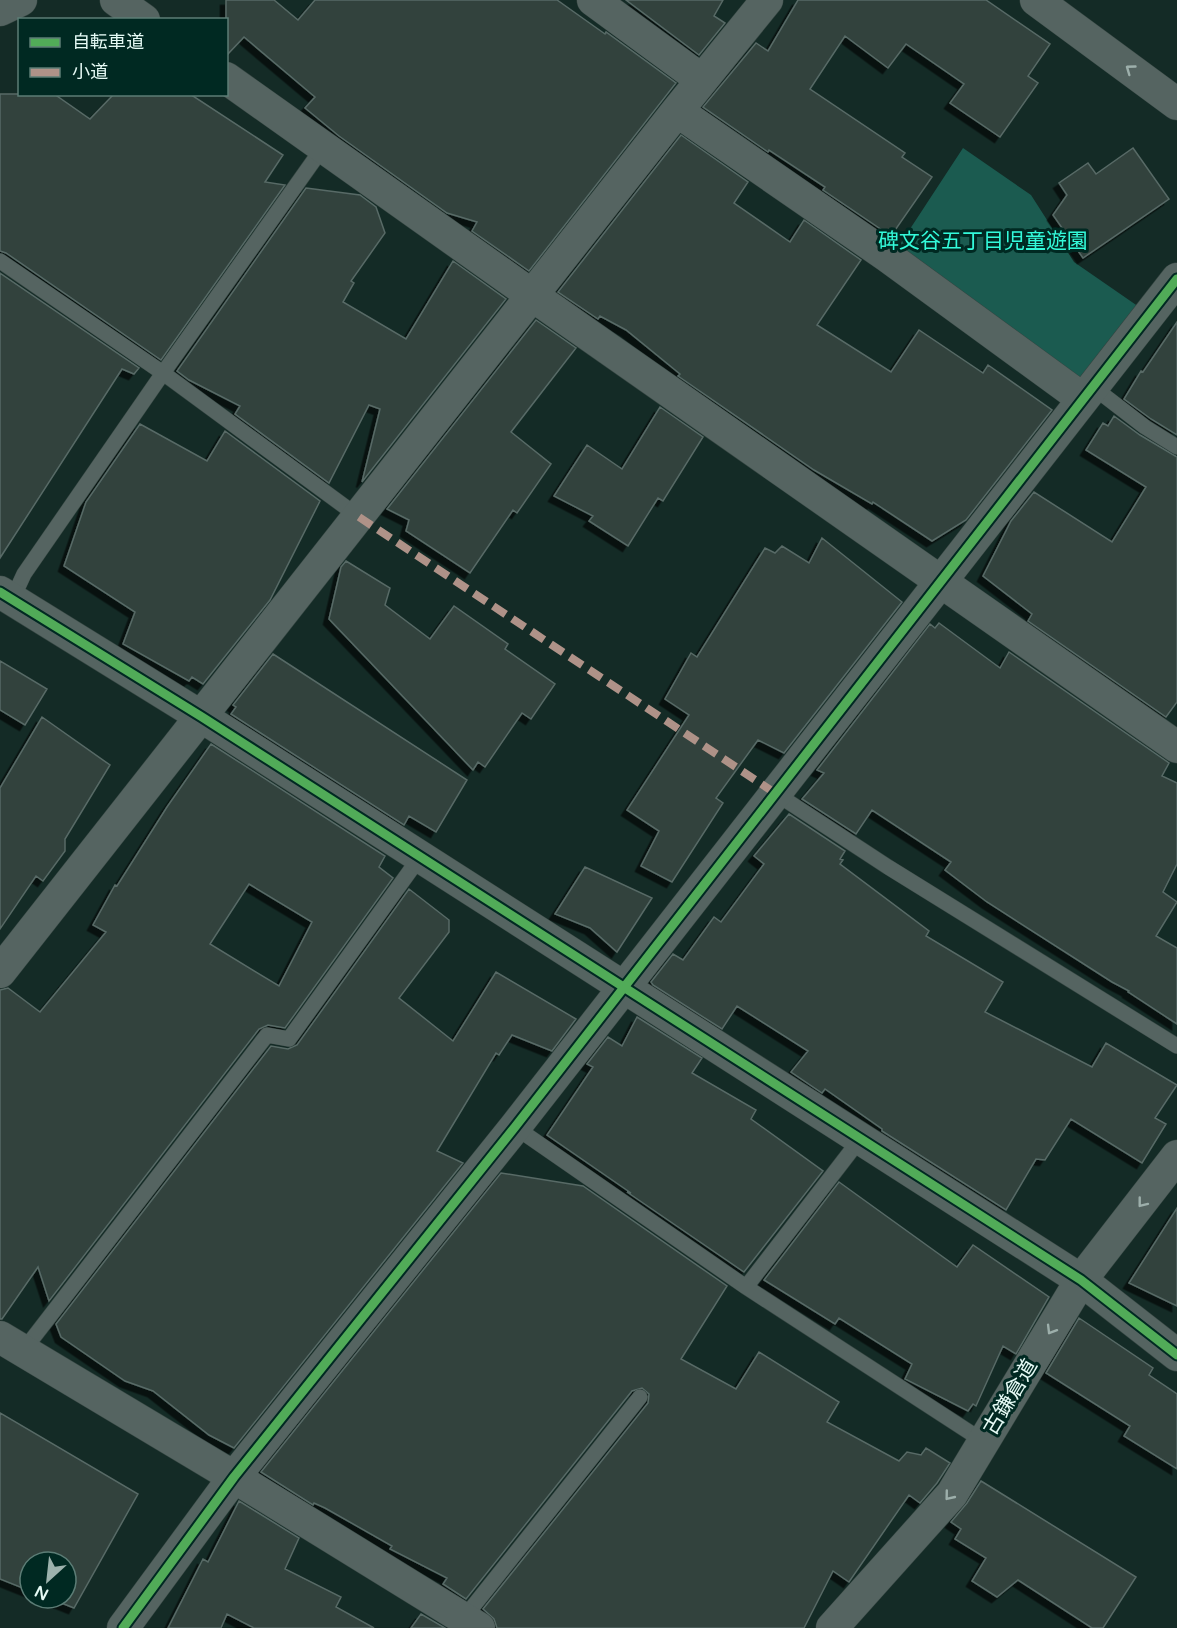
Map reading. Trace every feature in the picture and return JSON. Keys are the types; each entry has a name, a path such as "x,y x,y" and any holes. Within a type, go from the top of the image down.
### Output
{"street":[{"path":"0,10 21,0"},
{"path":"116,0 141,18"},
{"path":"593,0 702,80"},
{"path":"0,972 677,111 767,0"},
{"path":"1036,0 1177,104"},
{"path":"228,79 942,582 1172,737"},
{"path":"677,111 1088,393"},
{"path":"123,1628 234,1477 515,1127 1177,279"},
{"path":"6,596 202,717 1081,1280 1177,1354"},
{"name":"古鎌倉道","path":"832,1628 952,1494 1081,1280 1175,1166"},
{"path":"11,1344 234,1477 471,1623"}],"lane":[{"path":"6,596 24,574 324,146"},
{"path":"0,261 163,373 358,516"},
{"path":"1088,393 1177,447"},
{"path":"775,793 888,867 1177,1046"},
{"path":"11,1344 267,1035 290,1039 420,857"},
{"path":"515,1127 746,1287 983,1442"},
{"path":"746,1287 861,1138"},
{"path":"471,1623 640,1397"}],"green space":[{"name":"碑文谷五丁目児童遊園","path":"963,148 1031,195 1074,262 1142,309 1081,385 891,258"}],"building":[{"path":"226,0 274,0 298,20 315,0 557,0 676,83 529,271 472,231 477,222 447,213 339,136 305,108 315,97 244,37 228,54 228,18 226,18"},
{"path":"626,0 723,0 714,16 725,23 699,55"},
{"path":"798,0 986,0 1050,44 1028,76 1038,83 1000,137 950,103 964,84 906,44 888,68 845,36 810,89 905,153 902,157 932,177 891,236 823,190 825,187 769,150 768,152 703,107 756,43 768,51"},
{"path":"0,94 57,96 90,119 112,96 193,96 283,155 265,182 285,185 161,360 0,251"},
{"path":"681,135 748,182 734,203 790,242 804,220 861,260 817,325 891,372 919,330 983,373 988,365 1052,410 966,520 932,541 873,502 872,504 814,470 678,376 680,374 626,330 600,316 598,319 558,292"},
{"path":"1133,148 1169,199 1083,258 1053,215 1067,195 1059,183 1088,163 1096,174"},
{"path":"306,188 360,195 376,207 385,233 351,281 354,283 343,302 406,339 453,261 506,299 362,482 380,409 369,405 329,483 235,414 240,406 189,380 177,371"},
{"path":"0,273 139,368 134,374 122,369 0,558"},
{"path":"536,320 576,348 511,432 551,464 517,513 513,510 470,573 406,531 409,520 387,509"},
{"path":"1177,322 1177,435 1124,399 1141,371 1143,372"},
{"path":"660,407 703,437 663,501 658,498 628,546 589,521 593,516 554,496 587,445 622,469"},
{"path":"1114,416 1177,457 1177,702 1166,717 1028,621 1032,614 983,576 1011,521 1034,492 1112,542 1146,487 1086,450 1103,423 1108,426"},
{"path":"140,424 207,461 225,431 320,501 270,600 203,684 192,677 189,681 123,644 135,612 64,566 86,502"},
{"path":"822,538 902,602 784,753 758,740 716,798 723,803 672,882 641,866 659,831 627,810 689,715 665,699 691,653 697,657 765,548 775,553 782,546 809,563"},
{"path":"346,561 390,588 385,605 430,639 454,606 508,644 505,649 555,684 531,719 522,713 485,767 478,762 473,770 329,619 341,567"},
{"path":"939,623 1000,668 1009,652 1169,763 1162,776 1177,783 1177,864 1163,892 1177,902 1156,936 1177,948 1177,1024 1129,991 987,902 945,870 951,862 872,810 856,834 802,799 824,773 817,770 930,624 935,628"},
{"path":"273,654 467,780 436,832 409,816 404,825 231,714 236,707 233,705"},
{"path":"0,661 47,689 25,725 0,710"},
{"path":"42,717 110,765 65,839 65,851 43,881 36,876 0,929 0,788"},
{"path":"211,744 385,856 379,867 393,878 285,1028 268,1025 259,1029 49,1301 38,1267 0,1319 0,990 8,988 40,1012 106,932 93,925 115,885 117,886 167,807","holes":["249,884 312,922 279,986 210,944"]},
{"path":"789,814 845,851 840,864 929,931 926,936 1003,982 985,1012 1092,1067 1106,1043 1177,1085 1155,1118 1166,1124 1142,1163 1071,1119 1045,1160 1036,1159 1006,1210 882,1131 825,1089 822,1093 791,1072 808,1051 737,1006 722,1029 653,985 651,982 673,954 683,960 714,917 721,922 764,864 754,856"},
{"path":"585,867 652,898 617,952 590,928 555,914"},
{"path":"409,889 449,920 449,932 399,998 453,1041 496,972 576,1019 552,1051 512,1035 499,1055 496,1053 437,1151 463,1163 234,1448 209,1435 153,1391 125,1381 61,1337 56,1324 271,1046 288,1049 297,1045"},
{"path":"637,1017 702,1058 692,1073 756,1110 751,1119 823,1171 744,1272 547,1135 593,1067 587,1064 608,1037 622,1046"},
{"path":"501,1173 583,1186 727,1286 681,1359 736,1389 759,1352 839,1402 827,1422 899,1461 907,1452 921,1455 926,1448 950,1463 920,1503 909,1495 849,1582 833,1571 804,1628 497,1628 494,1619 483,1609 648,1403 649,1394 642,1388 632,1391 466,1599 443,1584 447,1578 390,1549 392,1546 325,1508 314,1503 313,1505 261,1472"},
{"path":"839,1182 957,1267 973,1245 1049,1297 1016,1354 1003,1346 976,1406 973,1404 968,1411 905,1379 912,1364 839,1318 835,1324 764,1280"},
{"path":"1177,1208 1177,1306 1129,1283"},
{"path":"1079,1318 1153,1368 1149,1375 1177,1394 1177,1469 1124,1436 1130,1426 1046,1373"},
{"path":"0,1413 138,1494 78,1601 78,1550 18,1550 18,1586 0,1579"},
{"path":"981,1481 1136,1577 1103,1628 1092,1628 1018,1580 997,1597 972,1581 986,1558 955,1539 961,1529 951,1522"},
{"path":"239,1501 299,1538 285,1569 341,1597 336,1607 374,1628 254,1628 227,1614 221,1628 168,1628 203,1559 208,1562"},
{"path":"421,1614 445,1628 411,1628"}],"marked path":[{"path":"359,517 775,793"}],"cycle path":[{"path":"123,1628 234,1477 515,1127 1177,279"},
{"path":"0,592 202,717 1081,1280 1177,1355"}]}
